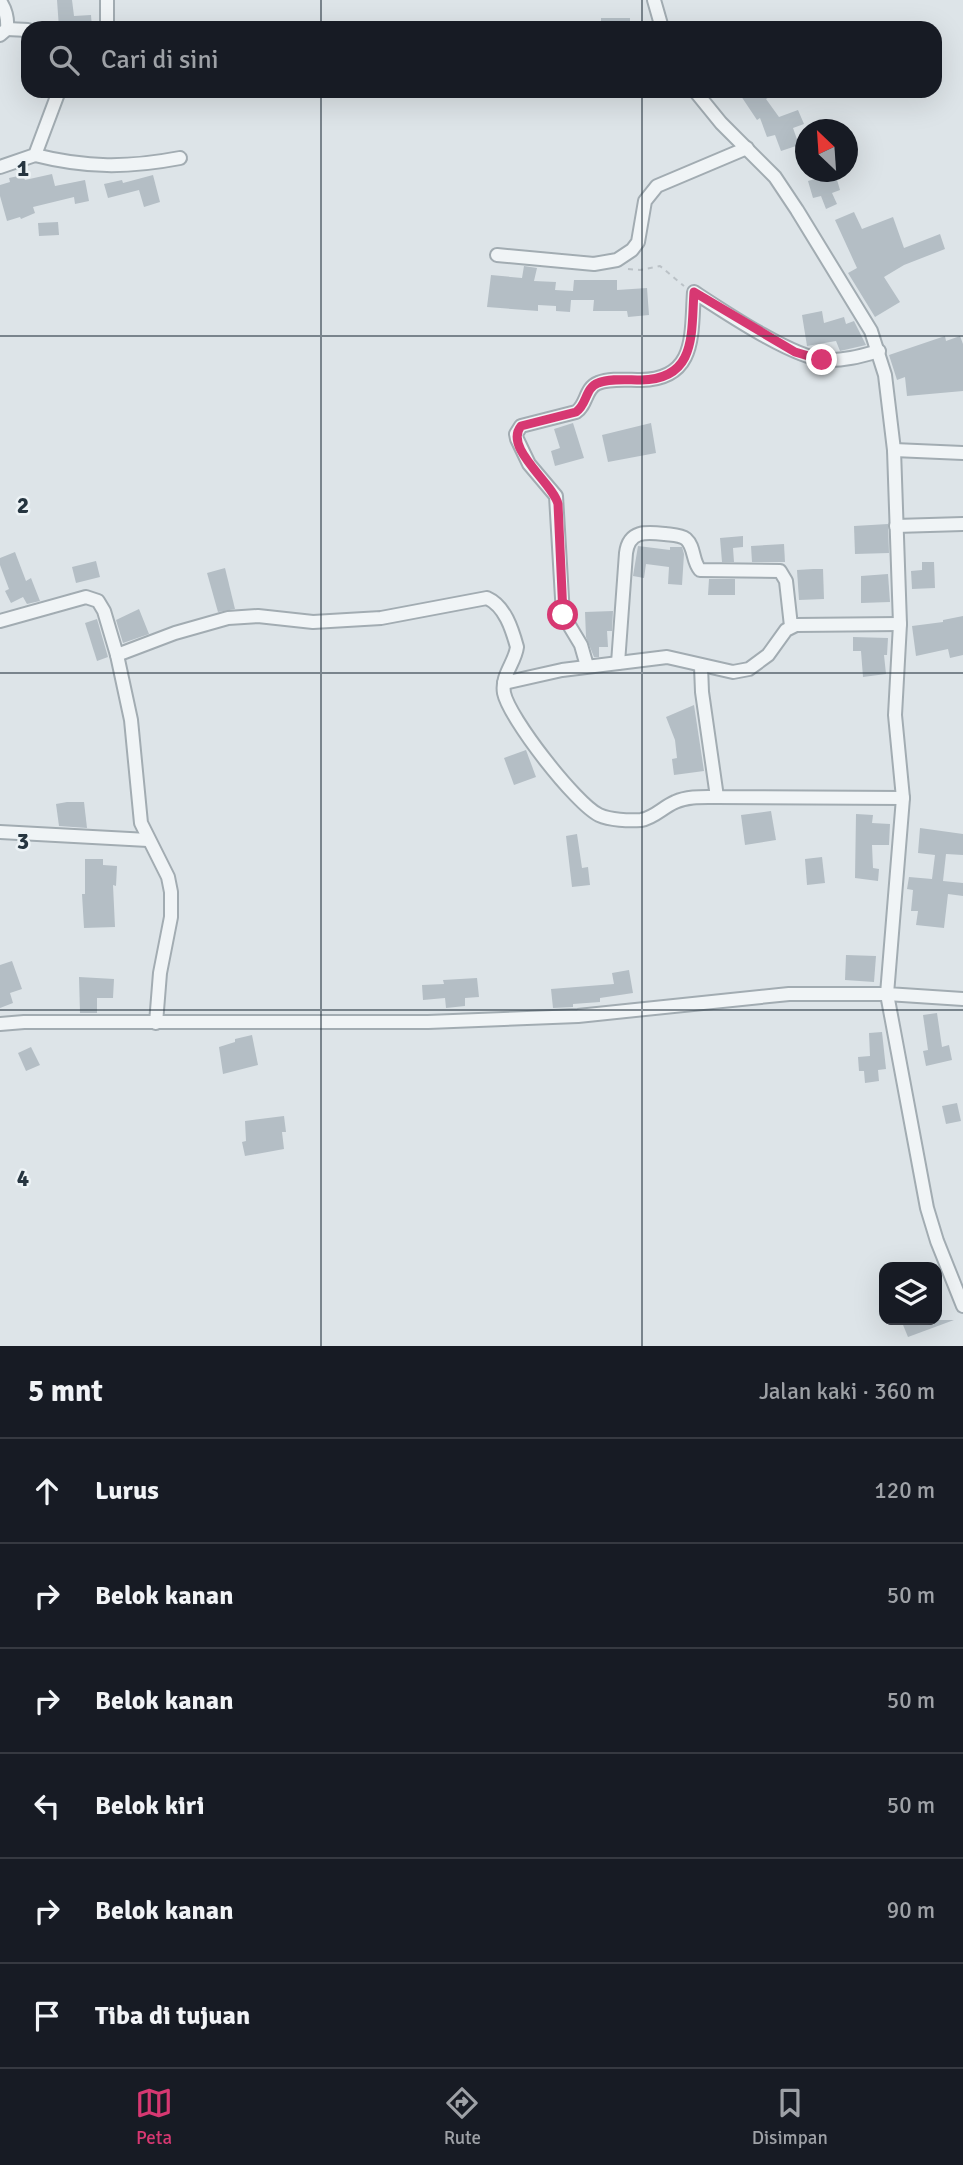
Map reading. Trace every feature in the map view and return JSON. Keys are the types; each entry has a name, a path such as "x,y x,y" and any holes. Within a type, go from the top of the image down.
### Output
{"street":[{"path":"107,0 107,21"},
{"path":"654,0 660,21"},
{"path":"0,1 6,9 4,32"},
{"path":"35,155 56,98"},
{"path":"701,98 721,123 775,177 797,210 844,284 879,351 885,375 894,450 900,624 895,715 902,798 887,994 927,1208 963,1306"},
{"path":"497,255 594,264 617,260 632,250 638,242 645,201 657,186 747,148"},
{"path":"0,167 35,155 66,163 135,166 180,158"},
{"path":"587,666 581,645 563,615 556,496 529,464 517,439 516,434 521,426 576,412 596,384 615,380 652,380 677,370 687,356 694,292 795,352 822,360 849,360 879,351"},
{"path":"894,450 963,453"},
{"path":"896,526 963,524"},
{"path":"618,663 626,553 631,538 638,533 683,537 691,546 700,570 780,570 786,581 791,626"},
{"path":"0,621 79,598 92,598 102,606 117,655 131,720 139,812 148,840 168,877 172,902 160,973 156,1023"},
{"path":"117,655 175,633 228,618 258,616 313,622 381,618 487,598 495,601 502,609 517,647 504,683 504,693 515,718 582,802 598,814 610,818 641,820 676,801 688,798 902,798"},
{"path":"504,683 587,666 667,657 733,672 749,669 768,655 791,626 900,624"},
{"path":"701,666 702,692 717,797"},
{"path":"0,832 148,840"},
{"path":"0,1024 428,1023 578,1016 832,992 963,999"}],"path":[{"path":"617,260 629,270 660,266 677,282 694,292"}],"building":[{"path":"57,0 72,0 74,16 91,15 91,21 58,21"},
{"path":"601,18 630,18 630,21 601,21"},
{"path":"742,98 768,98 779,117 798,110 802,119 795,119 795,146 781,151 775,135 767,137 760,118 757,120"},
{"path":"52,174 55,186 85,180 89,201 75,204 74,197 33,207 35,213 7,221 0,185 10,182 9,178 23,175 25,180"},
{"path":"153,175 160,202 144,207 139,190 108,198 104,184 122,180 123,183"},
{"path":"808,182 838,182 840,190 832,193 837,204 826,209 821,196 813,198"},
{"path":"854,212 862,229 893,217 904,248 940,234 945,249 904,265 884,277 900,302 875,317 848,273 857,268 835,220"},
{"path":"58,222 59,235 39,236 38,223"},
{"path":"524,266 537,268 534,281 556,282 555,290 573,291 574,280 617,280 617,290 647,288 649,315 628,317 627,311 593,311 594,300 571,300 570,312 556,311 556,306 538,305 538,311 487,307 491,275 522,278"},
{"path":"822,311 824,323 844,317 846,324 854,321 866,345 840,351 836,341 807,346 802,315"},
{"path":"945,336 946,341 960,336 963,344 963,391 907,396 905,377 897,380 889,355"},
{"path":"573,423 584,458 555,466 551,451 560,448 554,429"},
{"path":"651,423 656,453 608,462 602,435"},
{"path":"888,524 889,553 855,554 854,526"},
{"path":"743,536 743,547 733,548 734,562 722,562 720,538"},
{"path":"784,544 785,562 752,562 751,546"},
{"path":"638,546 670,550 670,547 682,547 682,585 668,584 669,567 646,564 644,578 633,576"},
{"path":"15,552 26,581 31,578 40,601 27,604 23,597 11,603 5,591 9,589 0,558"},
{"path":"96,561 100,577 76,583 72,567"},
{"path":"922,562 934,562 935,588 912,589 911,571 922,570"},
{"path":"225,568 235,609 218,612 207,573"},
{"path":"823,569 824,599 799,600 797,570"},
{"path":"888,574 890,602 861,603 861,576"},
{"path":"709,579 735,579 735,595 708,595"},
{"path":"139,609 149,634 123,643 116,620"},
{"path":"613,611 612,631 607,631 608,647 599,647 599,657 594,657 586,637 585,612"},
{"path":"963,616 963,655 950,658 948,649 916,656 912,626"},
{"path":"97,619 108,657 97,661 85,623"},
{"path":"853,637 888,638 887,655 884,655 886,674 863,677 861,651 853,651"},
{"path":"694,705 704,771 674,775 672,759 677,758 675,740 666,717"},
{"path":"526,750 536,777 514,785 504,758"},
{"path":"84,802 87,828 59,826 56,804"},
{"path":"771,811 776,840 745,845 741,815"},
{"path":"856,814 873,815 872,823 890,824 889,845 872,845 873,868 879,869 878,881 855,878"},
{"path":"920,828 963,834 963,855 946,854 943,881 963,883 963,896 948,894 944,928 916,925 918,911 911,911 913,890 907,889 909,877 932,879 935,855 918,853"},
{"path":"577,834 582,868 588,867 590,885 572,887 566,836"},
{"path":"822,857 825,883 807,885 805,859"},
{"path":"85,859 103,859 103,865 117,866 116,886 113,885 115,927 84,928 82,894 85,894"},
{"path":"846,955 876,956 874,982 845,980"},
{"path":"12,961 22,989 10,993 13,1003 0,1008 0,965"},
{"path":"629,970 633,993 600,998 600,1002 553,1008 551,989 614,984 612,973"},
{"path":"79,977 114,979 113,998 97,998 97,1013 80,1013"},
{"path":"477,978 479,997 465,998 465,1006 446,1008 445,998 423,1000 422,985 444,984 443,980"},
{"path":"937,1013 942,1047 949,1045 952,1060 926,1066 923,1051 928,1050 923,1015"},
{"path":"882,1032 886,1069 878,1070 879,1081 865,1083 864,1071 859,1071 858,1057 870,1056 869,1033"},
{"path":"252,1035 258,1065 223,1074 219,1047"},
{"path":"31,1047 40,1065 26,1071 18,1053"},
{"path":"957,1103 961,1121 946,1124 942,1106"},
{"path":"284,1116 284,1149 245,1156 242,1142 246,1141 245,1121"},
{"path":"903,1325 940,1325 908,1337"}],"route":[{"path":"563,615 558,504 556,496 529,464 517,439 516,434 521,426 576,412 584,404 592,386 601,382 652,380 677,370 687,356 694,292 795,352 822,360"}]}
